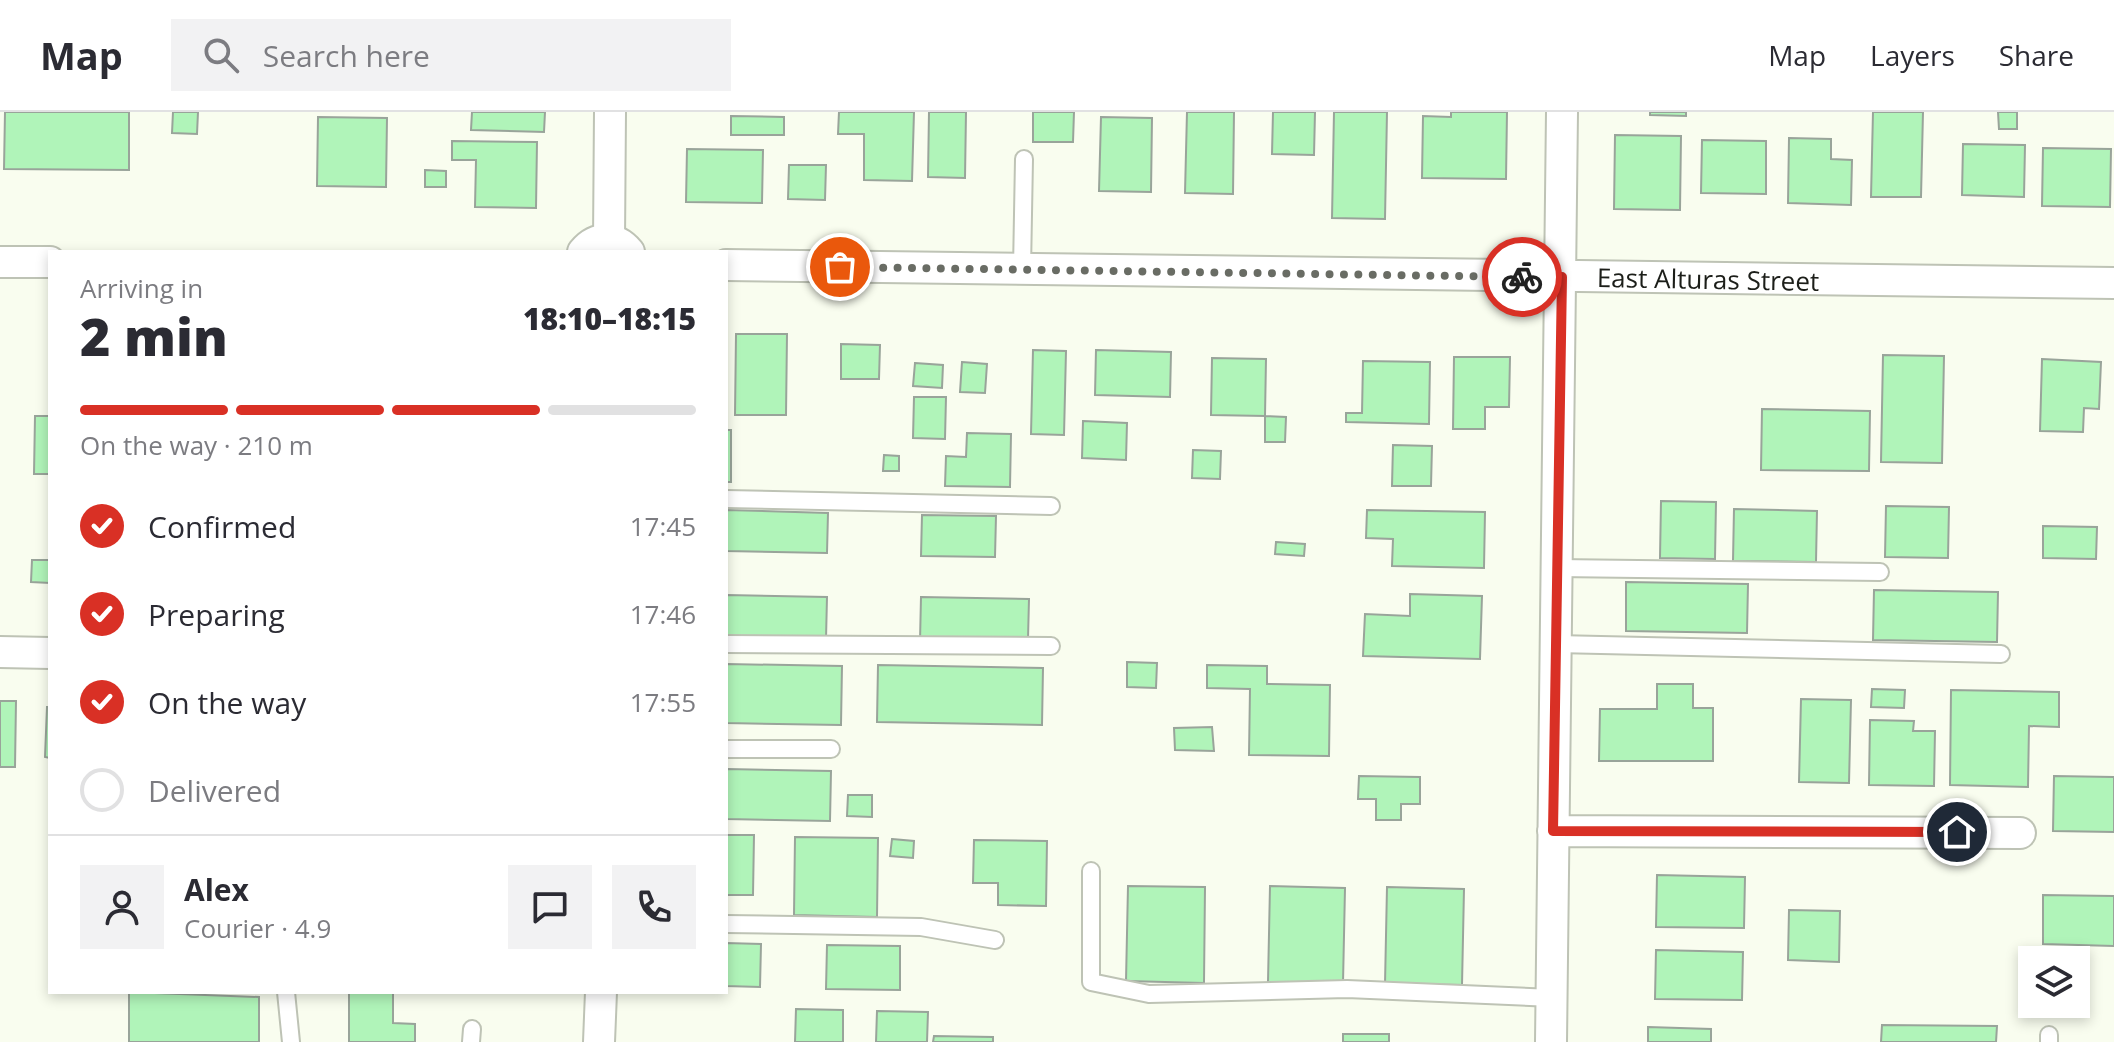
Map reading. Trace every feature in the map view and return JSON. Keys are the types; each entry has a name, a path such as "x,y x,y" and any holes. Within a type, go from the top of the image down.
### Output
{"street":[{"path":"607,248 610,112"},
{"path":"1551,1042 1562,112"},
{"path":"0,262 48,262"},
{"name":"East Alturas Street","path":"728,265 2114,283"},
{"path":"0,652 48,653"},
{"path":"1553,831 2020,833"},
{"path":"599,1041 601,994"}],"lane":[{"path":"1022,269 1024,159"},
{"path":"728,499 1051,506"},
{"path":"1557,568 1880,572"},
{"path":"728,644 1051,646"},
{"path":"1556,644 2001,654"},
{"path":"728,749 831,749"},
{"path":"1091,871 1091,982 1149,994 1347,989 1552,998"},
{"path":"728,924 921,927 995,940"},
{"path":"286,994 291,1042"}],"building":[{"path":"5,112 129,112 129,170 4,169"},
{"path":"173,112 198,112 197,134 172,133"},
{"path":"472,112 545,112 544,132 471,130"},
{"path":"839,112 914,112 912,181 864,180 864,134 838,134"},
{"path":"929,112 966,112 965,178 928,177"},
{"path":"1033,112 1074,112 1073,142 1033,142"},
{"path":"1187,112 1234,112 1233,194 1185,193"},
{"path":"1273,112 1315,112 1314,155 1272,154"},
{"path":"1334,112 1387,112 1385,219 1332,218"},
{"path":"1451,112 1507,112 1506,179 1422,178 1423,116 1451,117"},
{"path":"1650,112 1686,112 1686,116 1650,115"},
{"path":"1873,112 1923,112 1921,197 1871,197"},
{"path":"1998,112 2017,112 2017,129 1999,129"},
{"path":"731,116 784,117 784,135 731,135"},
{"path":"318,117 387,118 386,187 317,186"},
{"path":"1101,117 1152,118 1151,192 1099,191"},
{"path":"1615,135 1681,136 1680,210 1614,209"},
{"path":"1789,138 1831,139 1831,159 1852,160 1851,205 1788,203"},
{"path":"1702,140 1766,141 1766,194 1701,193"},
{"path":"452,141 537,142 536,208 475,207 476,160 452,160"},
{"path":"1963,144 2025,145 2024,197 1962,195"},
{"path":"2043,148 2111,149 2110,207 2042,206"},
{"path":"687,149 763,150 762,203 686,202"},
{"path":"789,165 826,165 825,200 788,199"},
{"path":"425,170 446,171 446,187 425,187"},
{"path":"736,334 787,334 786,415 735,415"},
{"path":"841,344 880,345 879,379 841,379"},
{"path":"1033,350 1066,351 1064,435 1031,434"},
{"path":"1096,350 1171,352 1170,397 1095,395"},
{"path":"1883,355 1944,356 1942,463 1881,462"},
{"path":"1454,357 1510,357 1509,407 1485,407 1485,429 1453,429"},
{"path":"1212,358 1266,359 1265,416 1211,415"},
{"path":"2042,359 2101,362 2099,409 2084,408 2083,432 2040,431"},
{"path":"1363,361 1430,362 1429,424 1346,422 1346,413 1362,413"},
{"path":"962,362 987,364 985,393 960,392"},
{"path":"915,363 943,365 942,388 913,386"},
{"path":"914,397 946,397 945,439 913,438"},
{"path":"1762,409 1870,411 1869,471 1761,470"},
{"path":"35,416 48,416 48,474 34,474"},
{"path":"1265,416 1286,417 1285,442 1265,442"},
{"path":"1083,421 1127,423 1126,460 1082,458"},
{"path":"728,430 731,430 731,482 728,482"},
{"path":"967,433 1011,434 1010,487 945,486 946,456 966,457"},
{"path":"1393,445 1432,446 1431,486 1392,486"},
{"path":"1193,450 1221,451 1220,479 1192,478"},
{"path":"884,455 899,456 899,471 883,471"},
{"path":"1661,501 1716,502 1715,559 1660,558"},
{"path":"1886,506 1949,507 1948,558 1885,557"},
{"path":"1734,509 1817,511 1816,562 1733,561"},
{"path":"728,510 828,513 827,553 728,551"},
{"path":"1367,510 1485,512 1484,568 1392,566 1393,539 1366,538"},
{"path":"922,515 996,516 995,557 921,556"},
{"path":"2043,526 2097,527 2096,559 2043,558"},
{"path":"1276,542 1305,544 1304,556 1275,554"},
{"path":"32,560 48,560 48,583 31,582"},
{"path":"1626,582 1748,584 1747,633 1626,631"},
{"path":"1874,590 1998,592 1997,642 1873,640"},
{"path":"1410,594 1482,596 1480,659 1363,656 1365,614 1410,616"},
{"path":"728,595 827,597 826,639 728,639"},
{"path":"921,597 1029,599 1028,639 920,641"},
{"path":"1127,662 1157,663 1156,688 1127,687"},
{"path":"728,664 842,666 841,725 728,723"},
{"path":"878,665 1043,668 1042,725 877,722"},
{"path":"1207,665 1267,666 1267,684 1330,685 1329,756 1249,755 1250,689 1207,688"},
{"path":"1657,684 1693,684 1693,708 1713,708 1713,761 1599,761 1600,709 1657,709"},
{"path":"1872,689 1905,690 1904,708 1871,707"},
{"path":"1951,690 2059,692 2059,727 2029,726 2028,787 1950,785"},
{"path":"1801,699 1851,700 1849,783 1799,782"},
{"path":"0,701 16,701 15,767 0,767"},
{"path":"47,707 48,707 48,758 45,757"},
{"path":"1870,720 1914,721 1913,731 1935,731 1934,786 1869,785"},
{"path":"1212,727 1214,751 1175,750 1174,728"},
{"path":"728,769 831,771 830,821 728,819"},
{"path":"1359,776 1420,777 1420,804 1401,804 1401,820 1376,820 1376,799 1358,799"},
{"path":"2054,776 2114,777 2114,832 2053,831"},
{"path":"848,795 872,795 872,817 847,816"},
{"path":"728,835 754,835 753,895 728,895"},
{"path":"795,837 878,838 877,917 794,915"},
{"path":"892,839 914,841 913,858 890,856"},
{"path":"974,840 1047,841 1046,906 998,905 998,883 973,883"},
{"path":"1657,875 1745,877 1744,928 1656,927"},
{"path":"1128,886 1205,887 1204,983 1126,981"},
{"path":"1270,886 1345,888 1343,983 1268,982"},
{"path":"1387,887 1464,889 1462,985 1385,984"},
{"path":"2043,895 2114,896 2114,946 2043,944"},
{"path":"1789,910 1840,911 1839,962 1788,960"},
{"path":"728,943 761,944 760,987 728,986"},
{"path":"827,945 900,946 900,990 826,989"},
{"path":"1656,950 1743,952 1742,1000 1655,999"},
{"path":"129,994 259,997 259,1042 129,1042"},
{"path":"349,994 393,994 393,1023 415,1024 415,1042 349,1042"},
{"path":"796,1009 843,1010 843,1042 795,1042"},
{"path":"877,1011 928,1012 927,1042 876,1042"},
{"path":"1882,1025 1997,1026 1996,1042 1881,1042"},
{"path":"1648,1027 1711,1029 1711,1042 1648,1042"},
{"path":"1343,1034 1389,1034 1389,1042 1343,1042"},
{"path":"934,1036 993,1037 993,1042 933,1042"}],"way so far":[{"path":"840,267 1522,277"}],"route":[{"path":"1522,277 1562,277 1553,831 1957,832"}]}
